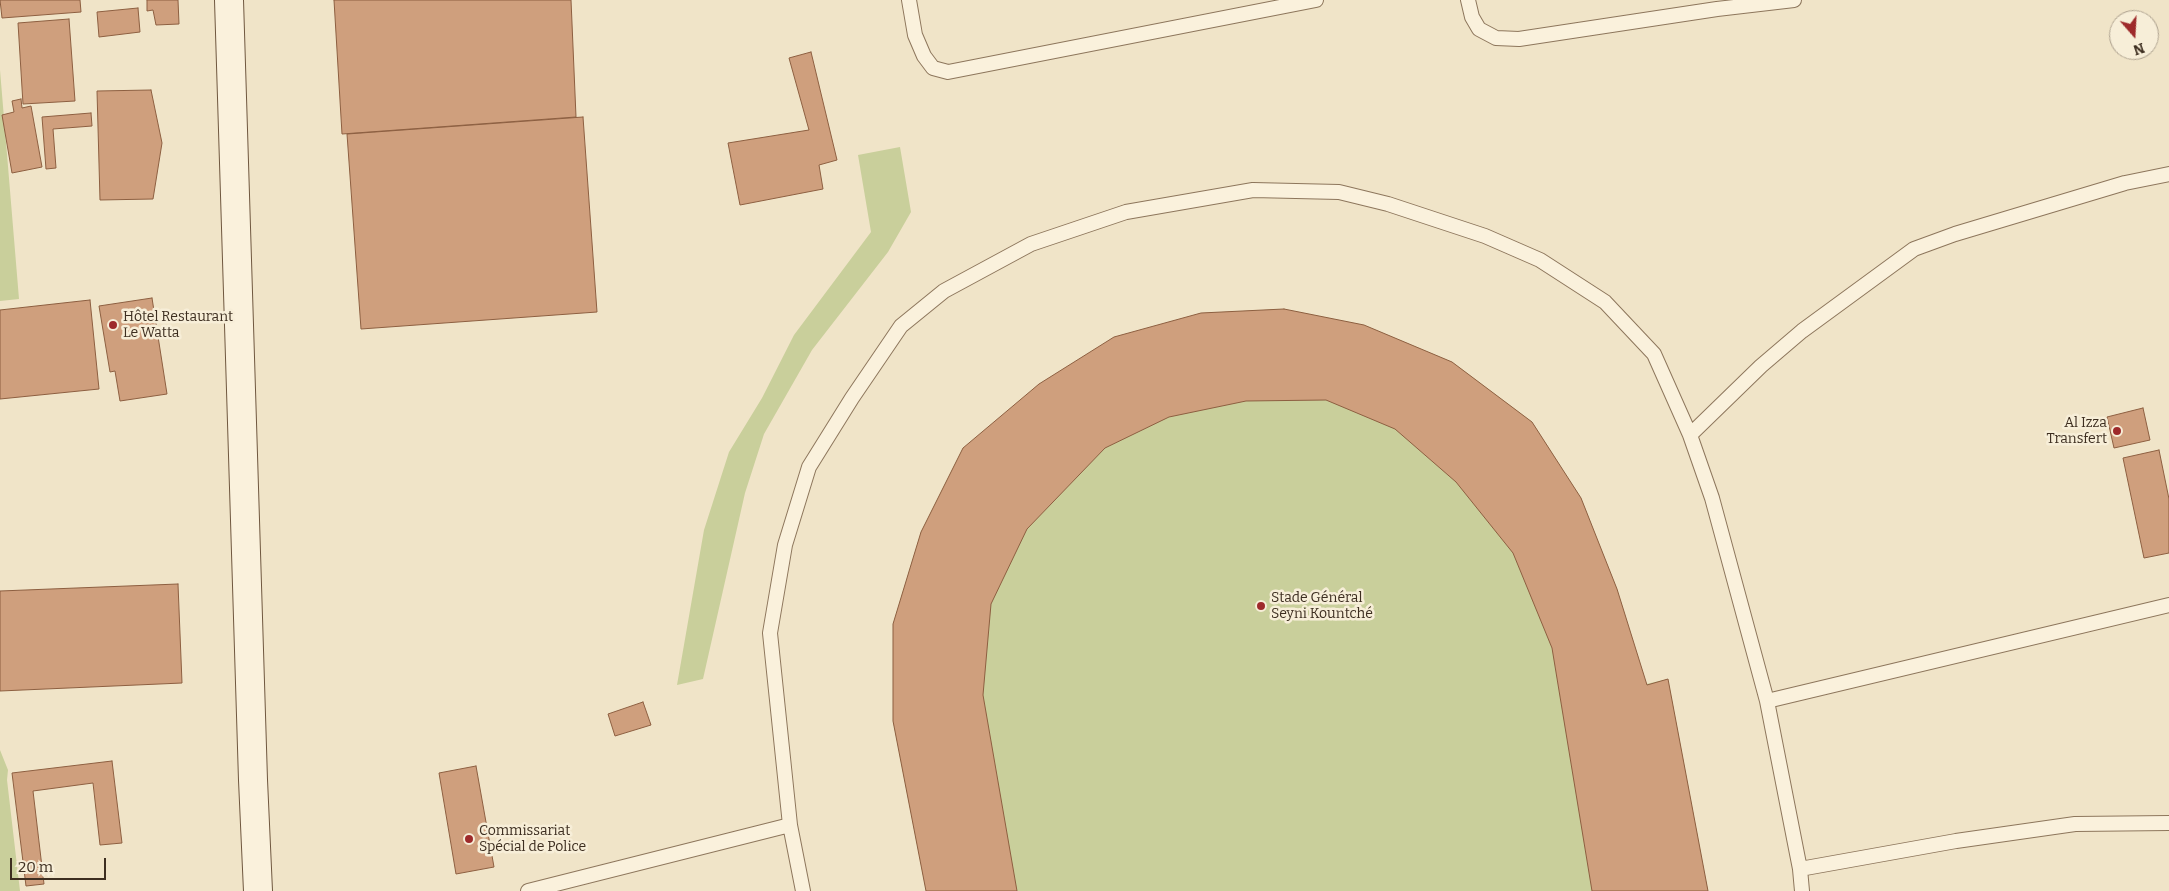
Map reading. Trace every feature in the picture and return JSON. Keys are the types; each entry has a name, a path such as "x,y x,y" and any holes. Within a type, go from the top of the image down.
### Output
{"street":[{"path":"229,0 258,891"}],"lane":[{"path":"909,0 915,35 924,56 933,68 948,72 1316,0"},
{"path":"1468,0 1472,17 1479,29 1496,38 1519,39 1717,9 1794,0"},
{"path":"1690,435 1762,366 1802,331 1914,249 1955,234 2125,183 2169,174"},
{"path":"803,891 790,825 770,633 785,545 809,467 852,398 901,326 944,291 1031,244 1126,212 1253,190 1339,192 1388,204 1484,236 1540,260 1605,302 1654,354 1690,435 1712,498 1767,701 1800,869 1802,891"},
{"path":"1767,701 2169,605"},
{"path":"1800,869 1956,841 2075,824 2169,823"},
{"path":"528,891 790,825"}],"green space":[{"path":"0,70 19,299 0,301"},
{"path":"900,147 911,212 888,252 812,350 764,434 745,493 703,679 677,685 704,530 729,452 762,398 794,335 871,232 858,155"},
{"name":"Stade Général Seyni Kountché","path":"1284,309 1364,325 1452,362 1532,422 1581,498 1617,589 1646,684 1668,679 1708,891 926,891 893,721 893,624 921,532 963,448 1201,313"},
{"path":"0,750 8,770 7,780 20,891 0,891"}],"building":[{"path":"0,0 80,0 81,12 2,18"},
{"path":"147,0 178,0 179,24 156,25 153,10 147,11"},
{"path":"334,0 571,0 576,117 342,134"},
{"path":"138,8 140,32 99,37 97,12"},
{"path":"69,19 75,101 23,104 18,23"},
{"path":"811,52 837,160 819,165 823,189 740,205 728,143 809,130 789,58"},
{"path":"151,90 162,143 153,199 100,200 97,91"},
{"path":"21,99 22,108 31,106 42,167 12,173 2,115 14,112 12,101"},
{"path":"91,113 92,126 53,129 56,168 46,169 42,117"},
{"path":"583,117 597,312 361,329 347,134"},
{"path":"152,298 167,394 120,401 115,371 110,372 99,306"},
{"path":"90,300 99,389 0,399 0,310"},
{"path":"1284,309 1364,325 1452,362 1532,422 1581,498 1617,589 1647,685 1668,679 1708,891 1592,891 1552,648 1513,553 1456,482 1395,429 1326,400 1246,401 1169,417 1105,448 1027,529 991,604 983,695 1017,891 926,891 893,721 893,624 921,532 963,448 1039,384 1114,337 1201,313"},
{"path":"2143,408 2150,440 2114,448 2107,417"},
{"path":"2159,450 2169,499 2169,553 2144,558 2123,458"},
{"path":"178,584 182,683 0,691 0,591"},
{"path":"643,702 651,725 615,736 608,714"},
{"path":"112,761 122,843 100,845 93,783 33,791 44,884 26,886 12,773"},
{"path":"476,766 494,867 456,874 439,773"}],"place":[{"name":"Hôtel Restaurant Le Watta","path":"113,325"},
{"name":"Al Izza Transfert","path":"2117,431"},
{"name":"Stade Général Seyni Kountché","path":"1261,606"},
{"name":"Commissariat Spécial de Police","path":"469,839"}]}
